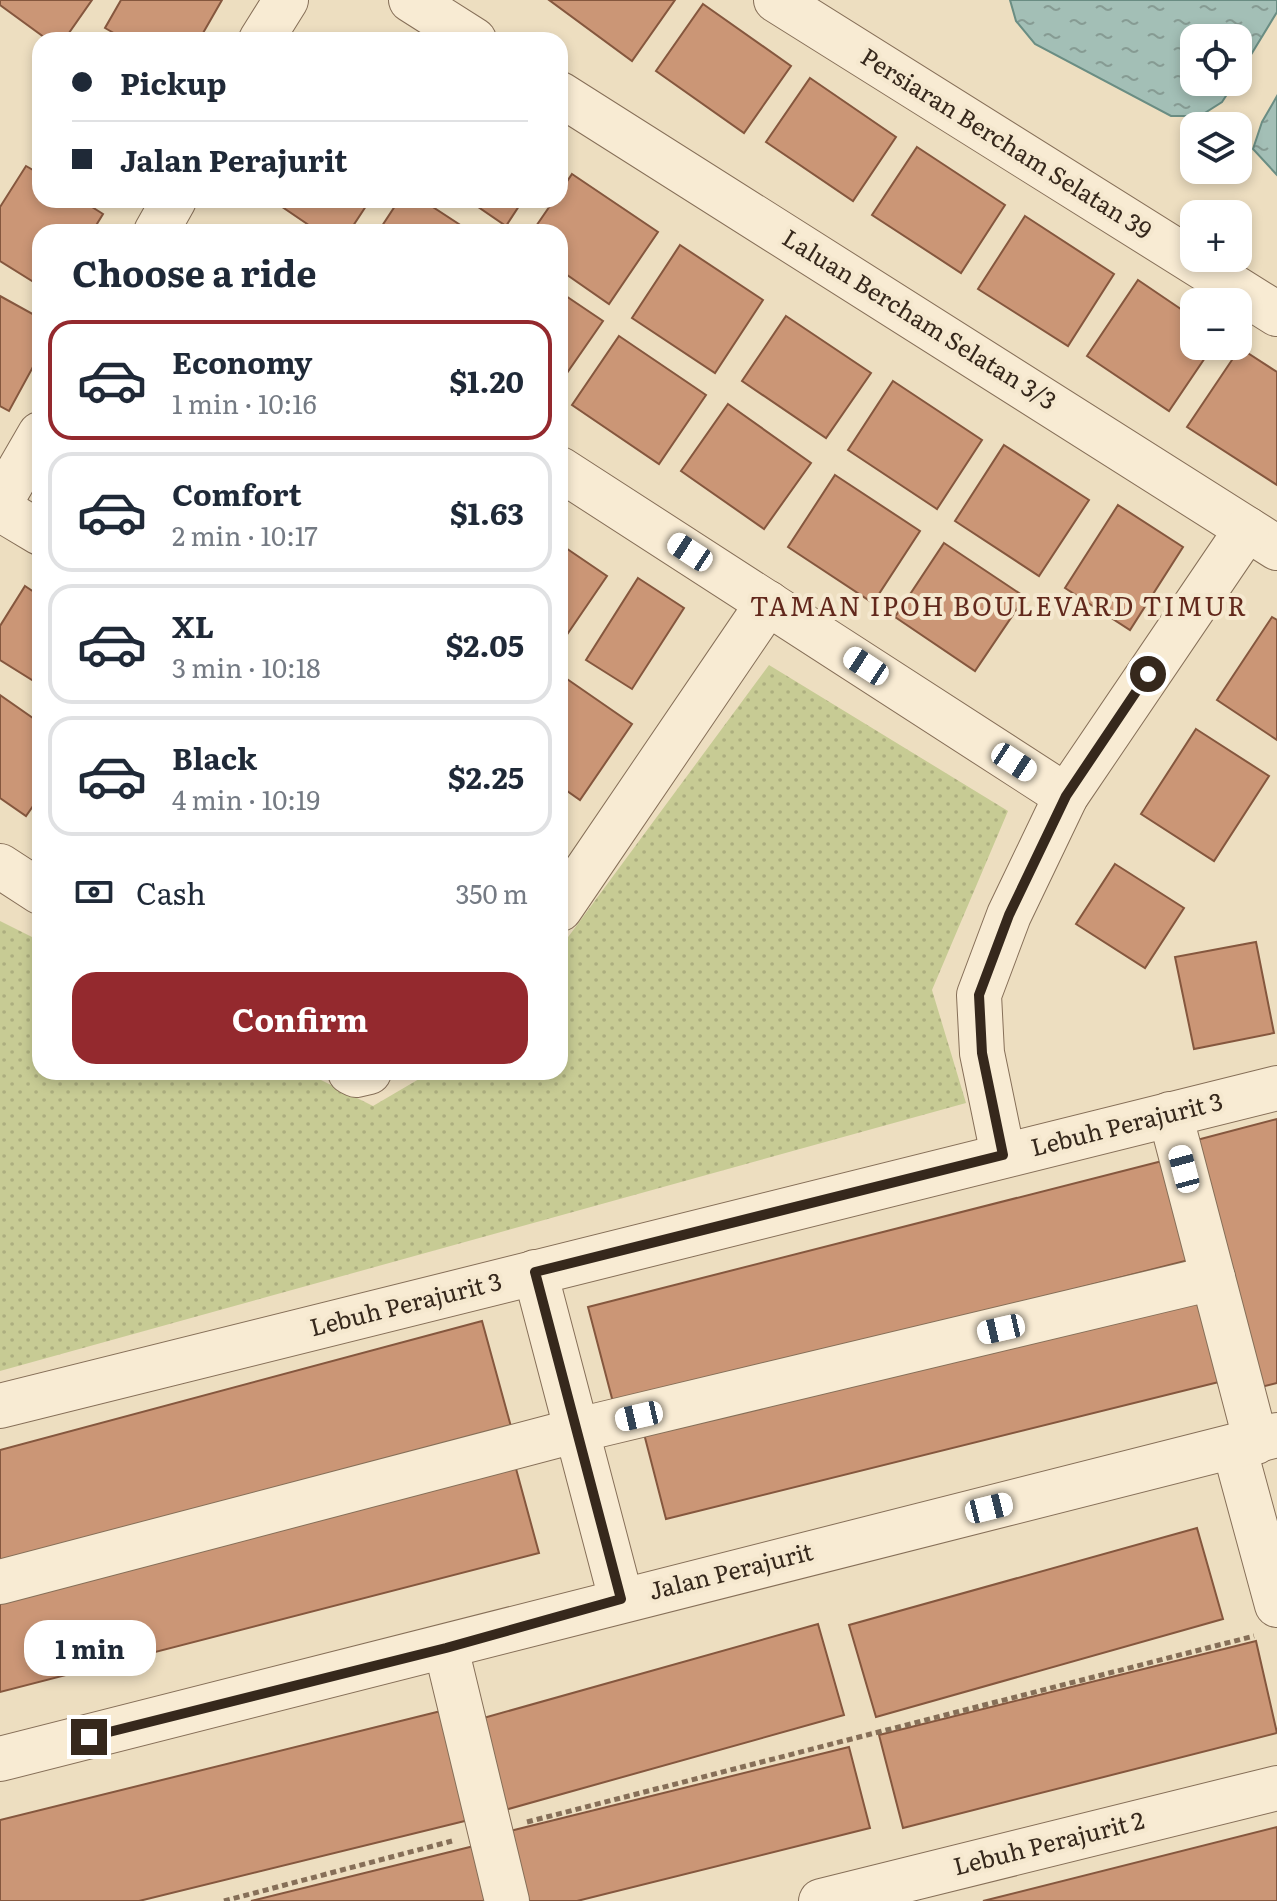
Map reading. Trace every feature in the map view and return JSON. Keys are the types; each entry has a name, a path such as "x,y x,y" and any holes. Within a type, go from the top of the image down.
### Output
{"street":[{"path":"266,32 286,0"},
{"path":"411,0 461,32"},
{"name":"Persiaran Bercham Selatan 39","path":"776,0 825,13 1277,314"},
{"name":"Laluan Bercham Selatan 3/3","path":"568,99 1262,538"},
{"path":"0,503 32,448"},
{"path":"568,474 1066,796"},
{"path":"0,509 32,528"},
{"path":"1003,1155 982,1053 979,995 1009,915 1066,796 1262,538"},
{"path":"568,881 576,853 768,603"},
{"path":"0,866 32,887"},
{"name":"Lebuh Perajurit 3","path":"0,1406 1277,1088"},
{"path":"1170,1114 1255,1441 1269,1620"},
{"path":"535,1272 621,1599"},
{"path":"0,1582 578,1430 1213,1278"},
{"name":"Jalan Perajurit","path":"0,1759 446,1648 621,1599 1255,1441"},
{"path":"446,1648 507,1901"},
{"name":"Lebuh Perajurit 2","path":"821,1901 910,1890 1277,1788"}],"path":[{"path":"224,1901 1269,1620"}],"green space":[{"path":"769,665 1008,811 932,990 966,1103 0,1371 0,921 32,937 32,1080 321,1080 373,1106 417,1080 568,1080 568,937"}],"water":[{"path":"1010,0 1277,0 1277,12 1252,53 1252,24 1180,24 1180,96 1226,96 1206,112 1180,112 1180,116 1171,116 1035,44 1016,21"},
{"path":"1277,96 1277,175 1253,149 1262,122"}],"building":[{"path":"0,0 92,0 70,32 37,32 0,5"},
{"path":"121,0 222,0 204,32 112,32 105,28"},
{"path":"549,0 675,0 632,61"},
{"path":"703,4 791,66 744,133 656,71"},
{"path":"810,78 896,137 853,201 766,142"},
{"path":"917,147 1005,205 961,273 872,215"},
{"path":"26,166 32,169 32,208 94,208 103,214 97,224 32,224 32,281 0,261 0,207"},
{"path":"572,174 658,232 609,304 568,276 568,224 538,224 548,208 568,208 568,180"},
{"path":"284,208 365,208 354,224 307,224"},
{"path":"394,208 434,208 459,224 383,224"},
{"path":"480,208 518,208 507,224"},
{"path":"1025,216 1114,274 1068,346 978,289"},
{"path":"680,245 763,300 715,373 632,318"},
{"path":"1138,280 1180,308 1180,360 1204,360 1169,411 1087,356"},
{"path":"0,296 32,314 32,369 9,411 0,406"},
{"path":"568,297 603,321 568,371"},
{"path":"786,316 871,373 826,438 742,381"},
{"path":"619,336 706,395 659,464 572,405"},
{"path":"1252,356 1277,372 1277,485 1187,427 1232,360 1252,360"},
{"path":"893,381 982,440 937,509 848,450"},
{"path":"728,404 811,463 764,529 681,471"},
{"path":"1004,445 1089,500 1039,576 955,521"},
{"path":"835,475 920,531 873,603 788,547"},
{"path":"1118,505 1183,547 1130,630 1065,588"},
{"path":"944,543 1025,597 975,671 895,617"},
{"path":"568,549 607,576 568,633"},
{"path":"638,578 684,608 632,689 586,660"},
{"path":"25,586 32,591 32,680 0,660 0,626"},
{"path":"1272,617 1277,620 1277,740 1217,700"},
{"path":"568,680 632,724 580,800 568,792"},
{"path":"0,695 32,717 32,807 26,816 0,798"},
{"path":"1196,729 1269,776 1214,861 1141,814"},
{"path":"1115,864 1184,908 1145,968 1076,924"},
{"path":"1256,942 1274,1033 1194,1049 1175,957"},
{"path":"1277,1119 1277,1383 1253,1389 1193,1141"},
{"path":"1170,1159 1197,1258 614,1406 588,1307"},
{"path":"1208,1286 1231,1379 666,1519 642,1426"},
{"path":"482,1321 513,1434 0,1570 0,1450"},
{"path":"512,1454 539,1553 0,1692 0,1586"},
{"path":"1197,1528 1223,1619 876,1717 849,1625"},
{"path":"818,1624 844,1715 505,1810 480,1719"},
{"path":"1256,1641 1277,1733 903,1828 879,1735"},
{"path":"445,1710 473,1819 139,1901 0,1901 0,1820"},
{"path":"849,1747 870,1828 577,1901 528,1901 510,1831"},
{"path":"1277,1827 1277,1901 983,1901"},
{"path":"474,1846 488,1901 251,1901"}],"district":[{"name":"TAMAN IPOH BOULEVARD TIMUR","path":"999,607"}],"route":[{"path":"89,1737 446,1648 621,1599 535,1272 1003,1155 982,1053 979,995 1009,915 1066,796 1148,674"}]}
